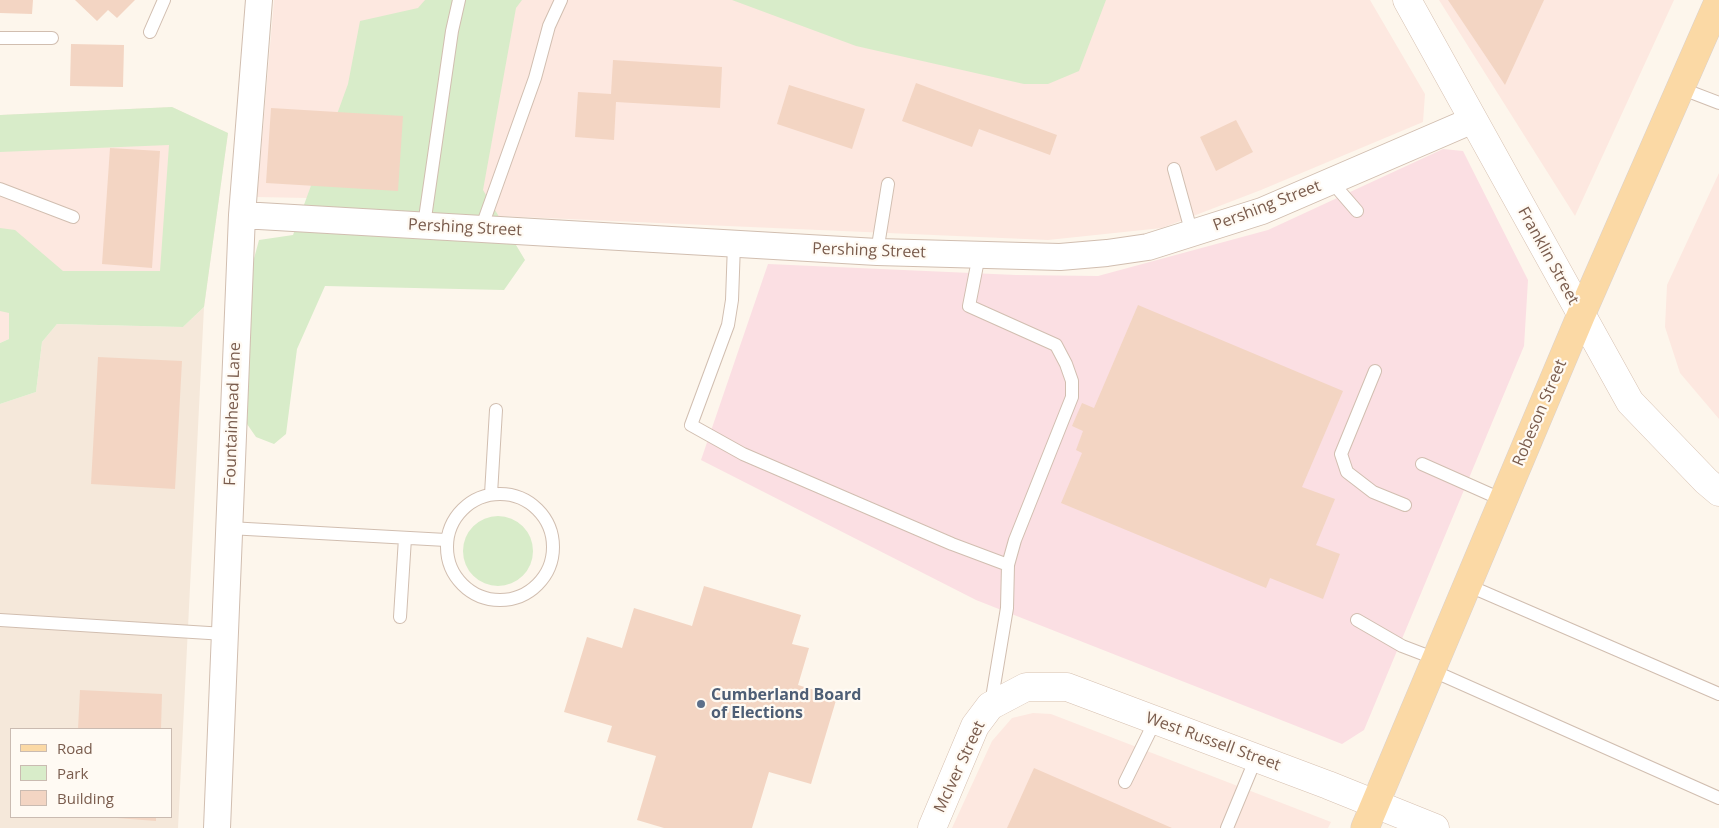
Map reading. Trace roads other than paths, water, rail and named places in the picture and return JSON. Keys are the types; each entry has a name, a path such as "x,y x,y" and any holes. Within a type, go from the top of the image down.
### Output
{"main road":[{"name":"Robeson Street","path":"1364,828 1581,315 1719,0"}],"street":[{"name":"Fountainhead Lane","path":"217,828 242,215 259,0"},
{"name":"Franklin Street","path":"1407,0 1630,402 1706,481 1719,492"},
{"name":"Pershing Street","path":"242,215 877,252 1060,257 1148,247 1262,211 1473,120"},
{"name":"West Russell Street","path":"990,706 1026,686 1067,687 1375,803 1435,828"},
{"name":"McIver Street","path":"932,828 975,726 990,706"}],"lane":[{"path":"150,32 164,0"},
{"path":"424,225 451,41 459,0"},
{"path":"481,229 535,78 549,26 561,0"},
{"path":"0,38 52,38"},
{"path":"1680,88 1719,103"},
{"path":"1174,169 1192,234"},
{"path":"1331,181 1357,211"},
{"path":"877,252 888,184"},
{"path":"0,189 73,217"},
{"path":"734,244 732,300 728,325 691,425 743,454 952,544 1008,566"},
{"path":"979,254 969,306 1056,345 1072,381 1072,397 1015,540 1008,566 1007,608 990,706"},
{"path":"1375,371 1341,454 1347,472 1373,492 1405,505"},
{"path":"491,494 496,410"},
{"path":"1422,464 1503,500"},
{"path":"491,494 508,494 524,500 538,510 548,524 553,540 553,557 547,574 535,588 519,597 501,601 483,598 475,594 454,576 447,559 446,540 451,524 461,510 475,500 491,494"},
{"path":"229,528 446,540"},
{"path":"400,617 405,538"},
{"path":"1467,585 1719,694"},
{"path":"0,620 225,634"},
{"path":"1357,620 1434,664 1719,798"},
{"path":"1125,782 1155,720"},
{"path":"1227,828 1256,758"}],"place":[{"name":"Cumberland Board of Elections","path":"701,704"}]}
